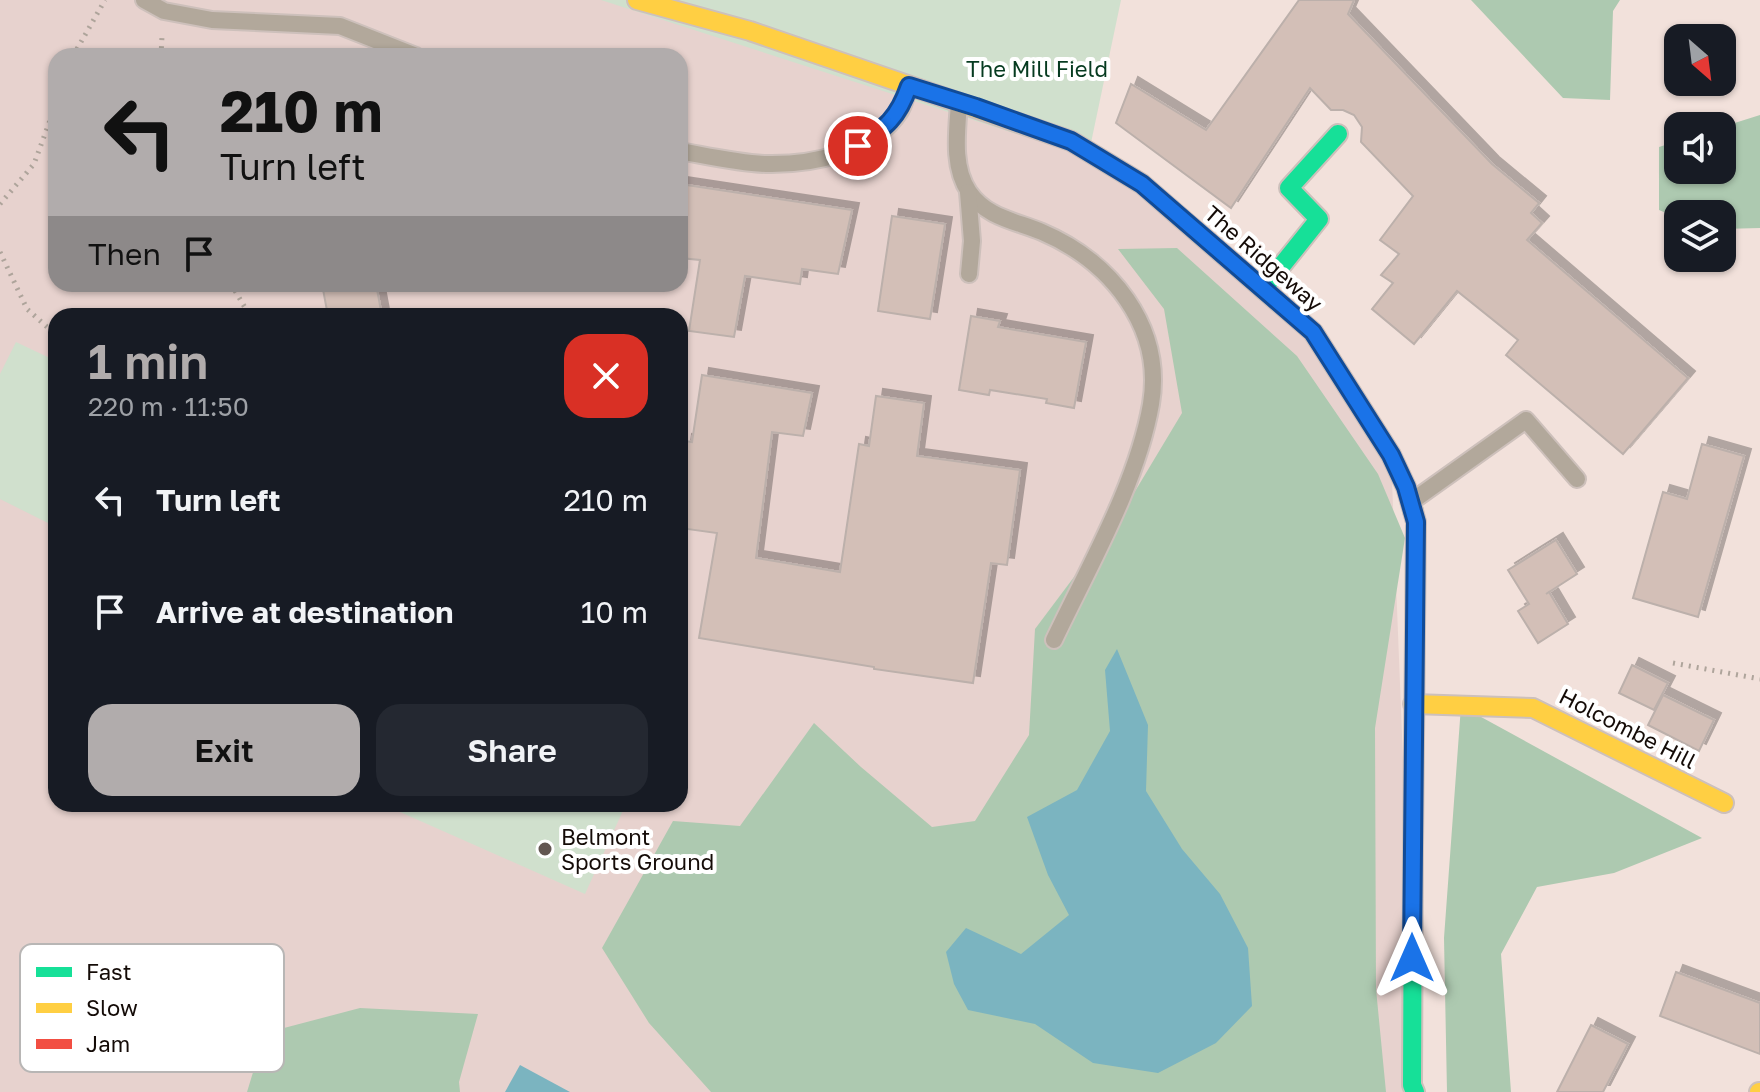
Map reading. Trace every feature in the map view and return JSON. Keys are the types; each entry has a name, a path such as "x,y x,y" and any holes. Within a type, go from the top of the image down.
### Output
{"main road":[{"name":"The Ridgeway","path":"637,0 750,31 1071,141 1142,184 1313,332 1391,455 1416,522 1412,1085 1415,1092"},
{"path":"1263,289 1319,219 1289,188 1338,134"},
{"name":"Holcombe Hill","path":"1413,704 1533,708 1724,803"}],"lane":[{"path":"144,0 164,11 212,20 340,26 396,48"},
{"path":"688,152 763,164 803,163 834,156 858,146 890,123 901,110 909,86"},
{"path":"959,102 957,152 960,174 968,191 990,213 1069,245 1106,273 1128,297 1142,324 1148,345 1152,371 1151,403 1137,455 1122,496 1054,640"},
{"path":"968,191 972,241 969,274"},
{"path":"1410,502 1526,420 1577,479"}],"path":[{"path":"78,48 105,0"},
{"path":"0,204 34,164 48,126"},
{"path":"0,252 27,309 48,328"},
{"path":"1673,663 1760,679"}],"shaded area":[{"path":"0,0 637,0 1071,141 1313,332 1391,455 1416,1092 0,1092"}],"green space":[{"name":"The Mill Field","path":"601,0 1121,0 1088,157"},
{"path":"1471,0 1620,0 1613,11 1610,100 1563,98"},
{"path":"1760,115 1760,228 1736,229 1736,200 1664,200 1664,212 1659,210 1659,147 1664,145 1664,184 1736,184 1736,123"},
{"path":"1177,248 1297,356 1378,474 1405,538 1375,728 1376,989 1386,1092 711,1092 649,1023 602,948 673,821 740,826 814,723 932,827 975,821 1029,735 1035,629 1122,513 1182,413 1164,309 1118,249"},
{"path":"16,342 48,357 48,523 0,499 0,374"},
{"path":"1461,706 1702,838 1614,873 1537,887 1501,954 1511,1092 1447,1092 1444,938"},
{"name":"Belmont Sports Ground","path":"400,812 622,812 585,894"},
{"path":"360,1008 478,1014 459,1082 460,1092 247,1092 253,1072 284,1072 284,1028"}],"water":[{"path":"1117,649 1148,725 1146,791 1182,849 1220,894 1248,948 1252,1006 1216,1043 1158,1073 1093,1063 1035,1024 968,1010 954,984 946,952 966,928 1021,954 1069,915 1048,875 1027,817 1077,790 1110,731 1105,670"},
{"path":"520,1065 570,1092 505,1092"}],"building":[{"path":"1299,0 1354,0 1348,14 1492,164 1539,203 1531,213 1542,223 1527,240 1688,378 1623,454 1506,355 1518,340 1457,291 1414,344 1372,309 1393,283 1381,275 1399,254 1380,240 1413,196 1361,142 1362,127 1354,115 1343,110 1331,110 1310,88 1231,208 1116,123 1131,84 1206,130"},
{"path":"688,185 852,210 838,274 802,269 800,284 745,276 734,337 689,331 700,260 688,259"},
{"path":"892,216 945,224 930,319 878,311"},
{"path":"324,292 378,292 380,308 326,308"},
{"path":"971,316 1000,321 998,327 1086,342 1074,408 1046,403 1047,399 990,390 989,395 959,390"},
{"path":"702,375 812,393 803,436 772,432 756,558 840,572 859,444 869,446 876,396 924,403 917,456 1020,470 1007,565 991,563 973,683 699,638 717,533 688,529 688,441 692,442"},
{"path":"1702,444 1744,456 1698,617 1633,598 1663,492 1687,499"},
{"path":"1556,540 1577,574 1549,592 1568,624 1538,643 1518,611 1529,604 1508,570"},
{"path":"1632,665 1668,683 1654,710 1619,693"},
{"path":"1663,695 1714,720 1699,751 1648,725"},
{"path":"1676,972 1760,1003 1760,1054 1660,1016"},
{"path":"1591,1025 1628,1044 1603,1092 1557,1092"}],"traffic: fast":[{"path":"1263,289 1319,219 1289,188 1338,134"},
{"path":"1181,218 1313,332 1391,455 1413,511"},
{"path":"1413,847 1412,1085 1415,1092"}],"traffic: slow":[{"path":"637,0 750,31 1071,141 1142,184 1181,218"},
{"path":"1413,704 1533,708 1724,803"}],"traffic: jam":[{"path":"1413,511 1416,522 1413,847"}],"place":[{"name":"Belmont Sports Ground","path":"545,849"}],"route":[{"path":"858,146 890,123 901,110 909,86 1071,141 1142,184 1313,332 1391,455 1406,487 1416,522 1412,958"}]}
